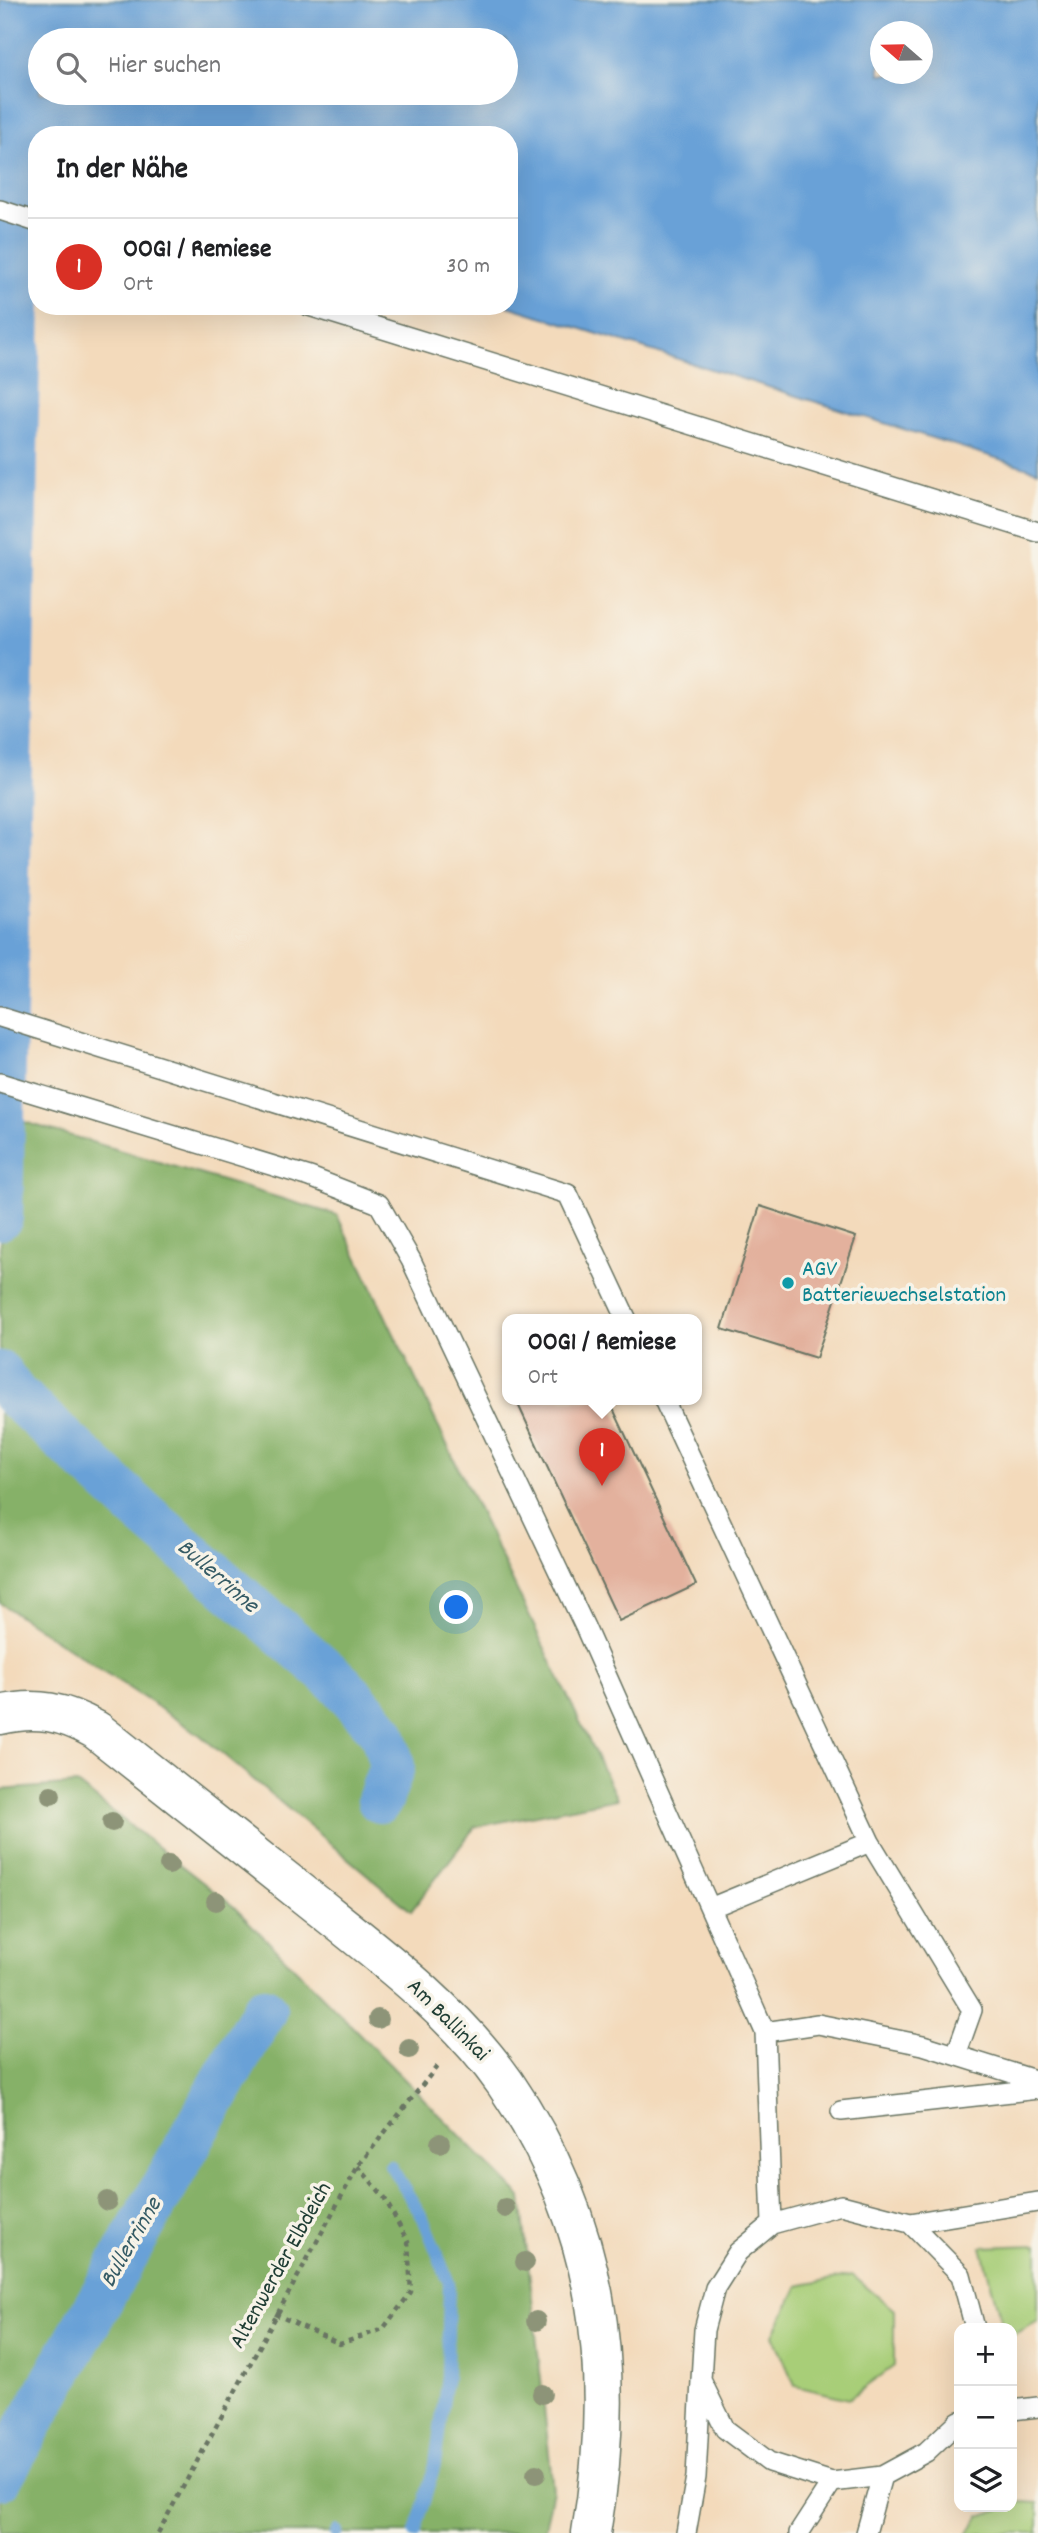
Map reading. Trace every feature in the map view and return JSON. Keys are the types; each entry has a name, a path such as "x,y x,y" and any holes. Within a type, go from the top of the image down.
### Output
{"street":[{"name":"Am Ballinkai","path":"0,1716 43,1710 68,1715 96,1730 350,1931 465,2035 504,2081 545,2151 568,2200 600,2319 604,2430 591,2533"}],"lane":[{"path":"0,211 28,219"},
{"path":"338,315 1038,532"},
{"path":"0,1017 568,1194 624,1314"},
{"path":"0,1083 310,1177 379,1203 411,1260 585,1627 765,2032 772,2224"},
{"path":"666,1405 870,1842 972,2010 956,2055"},
{"path":"710,1908 870,1842"},
{"path":"765,2032 818,2024 923,2045 1038,2081"},
{"path":"841,2111 1038,2090"},
{"path":"686,2533 696,2477 704,2330 715,2288 738,2252 772,2224 841,2205 910,2223 1038,2202"},
{"path":"910,2223 961,2275 974,2323"},
{"path":"701,2380 725,2429 769,2462 832,2482 882,2476 926,2452 954,2426"},
{"path":"1017,2409 1038,2407"},
{"path":"866,2533 882,2476"},
{"path":"799,2533 832,2482"}],"path":[{"name":"Altenwerder Elbdeich","path":"158,2533 358,2166 465,2035"},
{"path":"275,2314 340,2344 383,2329 411,2292 408,2242 384,2197 358,2166"}],"green space":[{"path":"11,1118 337,1215 617,1799 475,1827 411,1911 200,1735 0,1603 0,1146"},
{"path":"77,1784 233,1906 521,2197 553,2490 544,2533 0,2533 0,1790"},
{"path":"1038,2245 1038,2321 1017,2333 1017,2323 1002,2323 981,2247"},
{"path":"852,2275 894,2310 894,2366 849,2399 795,2386 773,2335 798,2286"},
{"path":"1017,2503 1038,2503 1038,2533 968,2533 980,2516 992,2512 1017,2512"}],"water":[{"path":"0,0 1038,0 1038,471 518,309 518,126 28,126 28,157 0,149"}],"building":[{"name":"AGV Batteriewechselstation","path":"760,1206 856,1237 816,1358 722,1329"},
{"path":"518,1405 611,1405 696,1585 619,1621"}],"waterway":[{"name":"Bullerrinne","path":"0,1217 21,155"},
{"name":"Bullerrinne","path":"0,1374 15,1395 144,1514 342,1685 383,1733 392,1766 380,1800"},
{"name":"Bullerrinne","path":"0,2477 264,2010"},
{"path":"390,2165 423,2218 449,2283 447,2376 435,2464 415,2533"}],"place":[{"name":"AGV Batteriewechselstation","path":"788,1283"},
{"name":"OOG1 / Remiese","path":"602,1486"}]}
